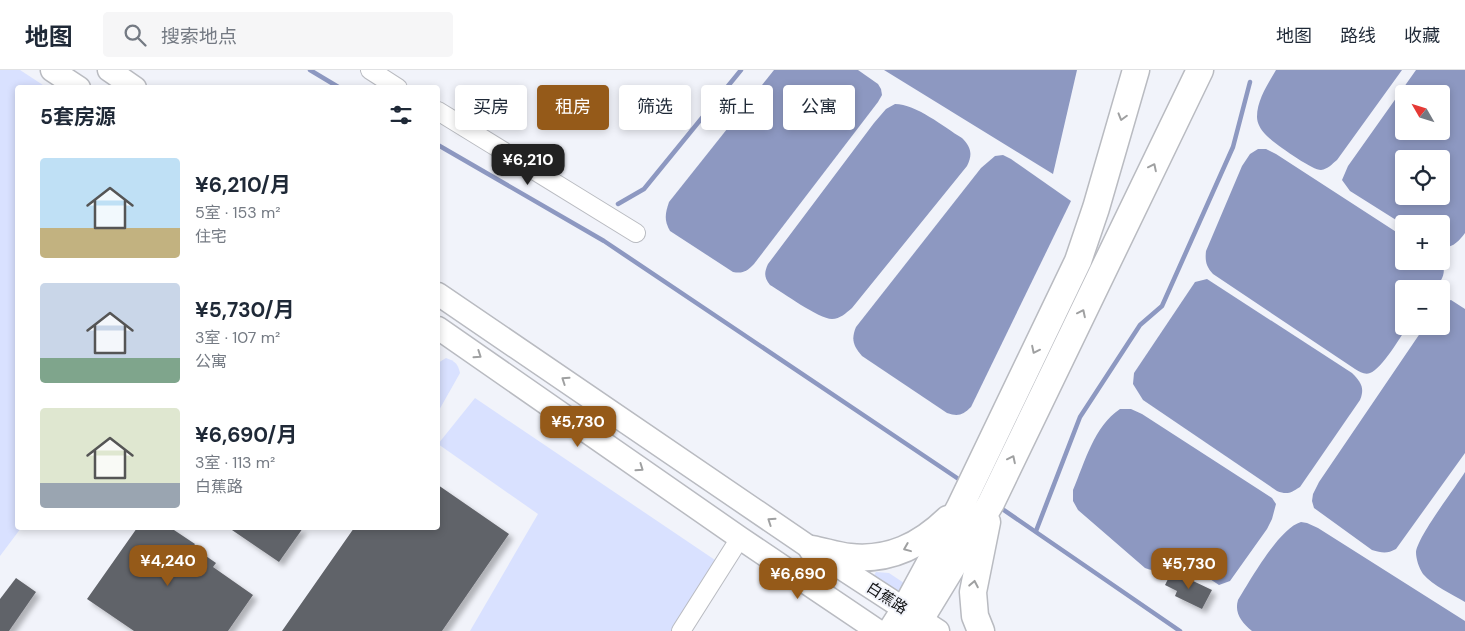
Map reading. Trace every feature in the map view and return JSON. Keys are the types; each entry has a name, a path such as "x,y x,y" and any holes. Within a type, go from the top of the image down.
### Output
{"highway":[{"path":"919,623 959,509 1078,262 1096,208 1136,70"},
{"path":"891,631 919,623 990,503 1200,70"},
{"path":"981,631 975,616 973,592 990,503"},
{"path":"812,548 849,557 878,557 910,548 934,533 959,509"}],"main road":[{"path":"52,70 74,85"},
{"path":"110,70 131,85"},
{"name":"白蕉路","path":"440,295 919,623"},
{"path":"440,329 740,538 878,631"}],"street":[{"path":"370,70 393,85"},
{"path":"440,113 636,233"},
{"path":"681,631 740,538"}],"shaded area":[{"path":"0,70 20,70 43,85 15,85 15,530 20,530 0,556"},
{"path":"774,70 858,70 878,84 882,95 754,264 740,273 733,272 670,231 666,217 669,202 726,130 773,130 773,85 762,85"},
{"path":"884,70 1077,70 1053,174"},
{"path":"1276,70 1402,70 1337,160 1321,170 1301,161 1283,149 1269,138 1258,122 1257,111 1259,104"},
{"path":"1416,70 1465,70 1465,233 1458,241 1450,247 1450,215 1395,215 1395,219 1350,191 1342,180 1348,166 1395,100 1395,140 1450,140 1450,85 1405,85"},
{"path":"895,104 921,112 962,138 970,151 969,162 852,308 838,318 826,318 770,285 765,275 766,270 768,264 874,123 886,109"},
{"path":"1258,149 1266,149 1276,154 1395,231 1395,270 1444,270 1441,280 1395,280 1395,335 1402,335 1380,366 1370,373 1364,373 1355,369 1213,274 1207,266 1206,251 1242,166 1250,154"},
{"path":"1003,155 1071,201 971,407 960,414 951,414 862,356 855,346 853,339 856,327 981,168 995,156"},
{"path":"1207,279 1352,373 1361,385 1360,400 1300,487 1291,492 1277,491 1143,400 1133,384 1134,373 1195,282"},
{"path":"1450,300 1465,309 1465,453 1396,549 1390,552 1372,550 1314,508 1313,494 1319,482 1419,335 1450,335"},
{"path":"446,358 452,360 456,363 460,373 440,408 440,362"},
{"path":"475,398 715,560 673,631 470,631 538,514 440,445 440,442"},
{"path":"1120,409 1131,409 1142,414 1272,498 1276,504 1267,529 1230,581 1219,585 1178,558 1160,571 1145,568 1078,510 1073,501 1073,490 1086,457 1103,425"},
{"path":"1465,472 1465,602 1437,586 1423,574 1416,552 1423,535"},
{"path":"1301,522 1318,528 1465,621 1465,631 1252,631 1245,625 1238,613 1238,600 1275,544 1292,526"},
{"path":"876,572 889,573 904,583 897,593 873,577"}],"building":[{"path":"440,486 509,534 442,631 282,631 353,530 440,530"},
{"path":"136,530 174,530 195,544 193,547 216,563 213,567 253,595 228,631 134,631 87,599"},
{"path":"232,530 302,530 279,562"},
{"path":"1172,571 1212,590 1202,609 1175,596 1177,591 1165,585"},
{"path":"16,578 36,592 9,631 0,631 0,599"}],"waterway":[{"path":"310,70 335,85"},
{"path":"618,204 644,189 741,70"},
{"path":"1036,531 1080,417 1140,325 1162,306 1233,147 1250,82"},
{"path":"440,146 604,241 963,482"},
{"path":"998,506 1180,631"}]}
